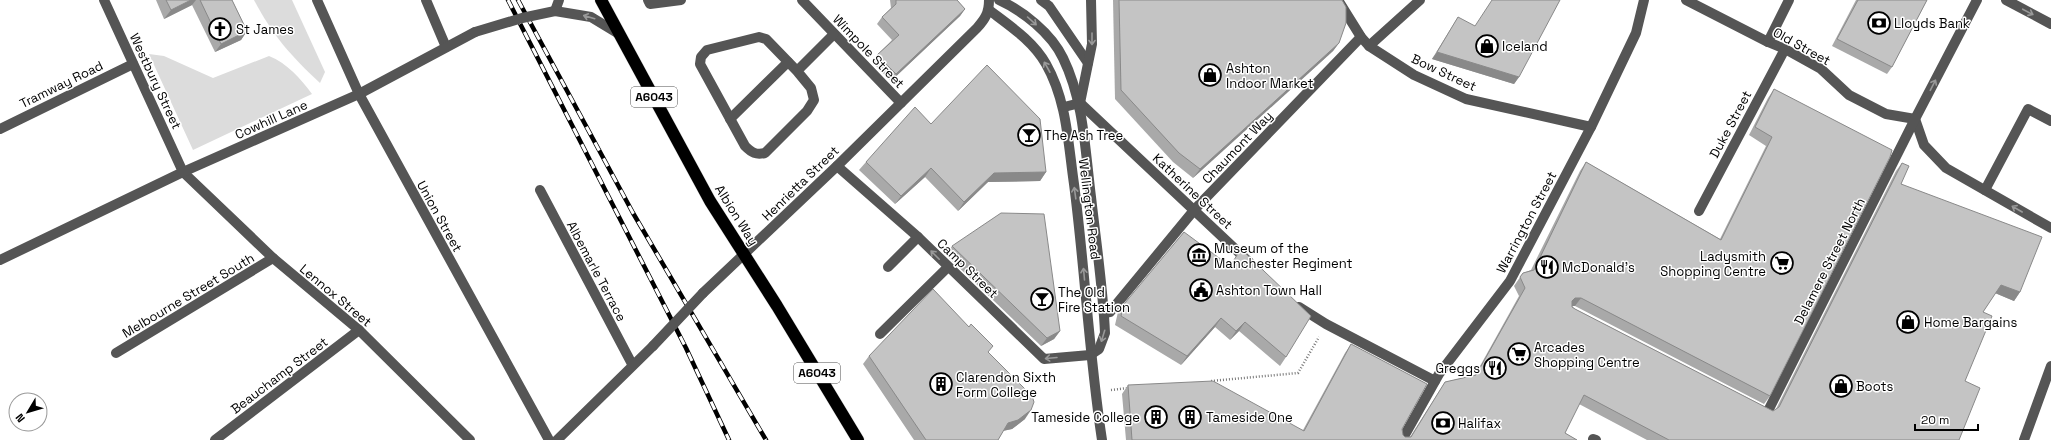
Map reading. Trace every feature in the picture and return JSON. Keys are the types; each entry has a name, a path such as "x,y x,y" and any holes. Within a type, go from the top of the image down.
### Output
{"highway":[{"name":"Albion Way","path":"601,0 710,201 744,253 858,440"}],"street":[{"name":"Westbury Street","path":"104,0 184,172"},
{"name":"Union Street","path":"317,0 358,94 549,440"},
{"path":"426,0 446,47"},
{"path":"555,11 559,0"},
{"path":"648,0 650,4 681,0"},
{"name":"Wimpole Street","path":"802,0 901,103"},
{"path":"999,0 1015,7 1033,21 1050,41 1063,58 1080,103"},
{"path":"1041,0 1049,6 1088,63"},
{"path":"1080,103 1092,44 1091,0"},
{"name":"Bow Street","path":"1338,0 1361,37 1369,46 1414,75 1466,99 1591,127"},
{"path":"1369,46 1420,0"},
{"name":"Warrington Street","path":"1402,440 1435,381 1510,281 1591,127 1636,33 1644,0"},
{"name":"Old Street","path":"1686,0 1768,42 1785,48 1821,69 1849,95 1886,114 1915,119"},
{"name":"Delamere Street North","path":"1753,406 1767,413 1915,119 1977,0"},
{"path":"2006,0 2051,24"},
{"path":"1768,42 1787,3"},
{"name":"Wellington Road","path":"989,5 1038,53 1055,82 1064,107 1080,232 1090,355 1102,440"},
{"name":"Henrietta Street","path":"557,440 632,364 653,346 703,293 837,166 977,28 985,19 989,5"},
{"name":"Cowhill Lane","path":"0,260 184,172 358,94 475,32 522,18 555,11 592,17 619,34"},
{"path":"797,71 834,34"},
{"path":"759,37 766,38 788,62 811,88 814,100 806,111 765,153 757,155 745,146 700,64 701,57 707,50 759,37"},
{"name":"Chaumont Way","path":"1104,313 1110,312 1194,209 1361,37"},
{"name":"Duke Street","path":"1699,211 1785,48"},
{"path":"730,119 788,62"},
{"name":"Tramway Road","path":"0,129 133,64"},
{"path":"1064,107 1080,103"},
{"name":"Katherine Street","path":"1080,103 1258,270"},
{"name":"Wellington Road","path":"1080,103 1105,332 1099,349 1090,355"},
{"path":"1985,190 2028,109 2051,122"},
{"path":"1915,119 1924,145 1946,168 2051,228"},
{"name":"Camp Street","path":"837,166 918,237 1044,359 1090,355"},
{"name":"Lennox Street","path":"184,172 273,258 359,330 470,440"},
{"name":"Albemarle Terrace","path":"540,190 632,364"},
{"path":"888,267 918,237"},
{"name":"Melbourne Street South","path":"116,353 273,258"},
{"path":"880,334 948,267"},
{"path":"1292,303 1326,324 1435,381"},
{"name":"Beauchamp Street","path":"215,440 359,330"},
{"path":"2024,440 2051,366"}],"path":[{"path":"1204,382 1298,373 1326,324"},
{"path":"1095,391 1134,388"}],"shaded area":[{"path":"254,0 292,0 325,72 320,83 283,45 268,24"},
{"path":"149,54 164,56 213,78 269,56 282,63 293,72 312,94 193,150"}],"building":[{"path":"166,0 191,0 171,10"},
{"path":"200,0 232,0 247,31 221,44"},
{"path":"896,0 957,0 965,9 896,74 877,55 899,35 882,17 896,4"},
{"name":"Ashton Indoor Market","path":"1119,0 1342,0 1346,7 1346,23 1339,43 1200,169 1179,153 1121,90"},
{"name":"Iceland","path":"1492,0 1560,0 1519,77 1437,52 1458,17 1475,26"},
{"name":"Lloyds Bank","path":"1858,0 1927,0 1892,67 1837,39"},
{"path":"987,65 1040,119 1046,172 994,173 964,202 931,168 901,196 866,162 915,107 931,124"},
{"name":"Ladysmith Shopping Centre","path":"1774,89 1892,150 1890,157 1770,396 1581,298 1575,298 1572,301 1572,307 1773,411 1779,407 1902,163 1909,166 1901,184 2042,237 2020,292 2001,285 1983,312 1992,316 1965,381 1980,388 1959,440 1669,440 1584,395 1565,433 1577,440 1132,440 1128,385 1213,381 1304,431 1351,344 1427,384 1402,429 1405,437 1411,437 1445,382 1476,375 1525,288 1520,277 1523,273 1534,270 1586,162 1721,240 1772,137 1755,127"},
{"path":"1001,213 1044,214 1060,331 1047,338 952,246"},
{"name":"Ashton Town Hall","path":"1184,232 1230,266 1241,249 1311,316 1286,357 1245,322 1236,331 1221,318 1187,356 1121,316 1124,304"},
{"name":"Clarendon Sixth Form College","path":"933,289 969,327 971,324 993,346 988,352 1032,396 1034,402 1031,410 1018,420 1008,423 998,440 926,440 869,356"}],"railway":[{"path":"508,0 686,348 729,440"},
{"path":"518,0 633,213 766,440"}],"place":[{"name":"Lloyds Bank","path":"1879,23"},
{"name":"St James","path":"220,29"},
{"name":"Iceland","path":"1487,46"},
{"name":"Ashton Indoor Market","path":"1210,75"},
{"name":"The Ash Tree","path":"1029,135"},
{"name":"Museum of the Manchester Regiment","path":"1199,255"},
{"name":"Ladysmith Shopping Centre","path":"1782,263"},
{"name":"McDonald's","path":"1547,267"},
{"name":"Ashton Town Hall","path":"1201,290"},
{"name":"The Old Fire Station","path":"1042,299"},
{"name":"Home Bargains","path":"1908,322"},
{"name":"Arcades Shopping Centre","path":"1519,354"},
{"name":"Greggs","path":"1495,368"},
{"name":"Clarendon Sixth Form College","path":"941,384"},
{"name":"Boots","path":"1841,386"},
{"name":"Tameside College","path":"1156,417"},
{"name":"Tameside One","path":"1190,417"},
{"name":"Halifax","path":"1443,423"}]}
